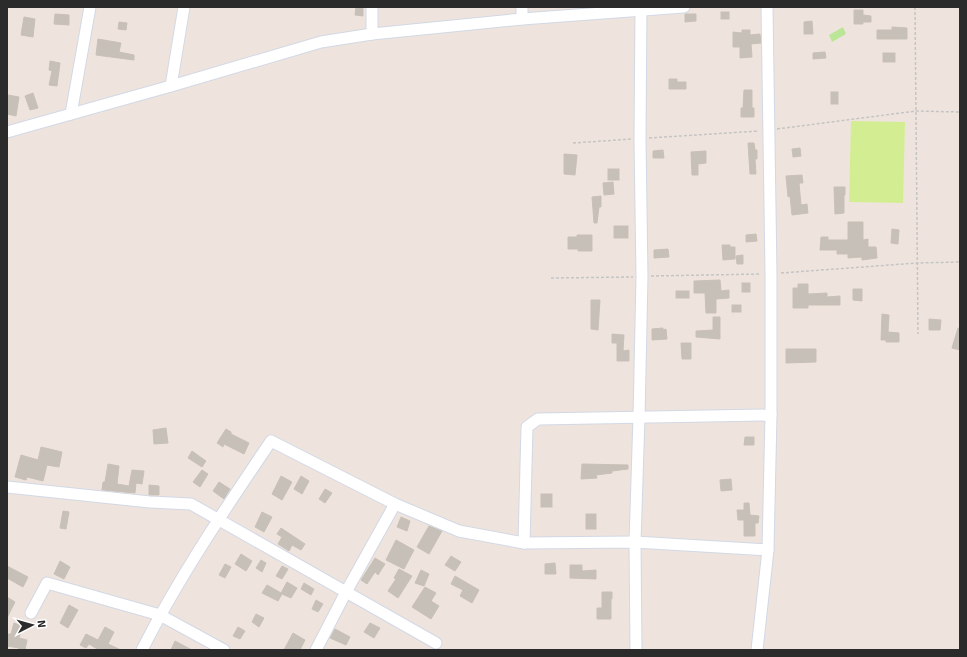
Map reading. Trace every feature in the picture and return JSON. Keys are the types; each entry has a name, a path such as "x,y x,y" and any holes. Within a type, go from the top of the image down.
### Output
{"street":[{"path":"171,86 184,7"},
{"path":"372,7 372,34"},
{"path":"522,7 522,19"},
{"path":"7,132 321,42 372,34 522,19 684,7"},
{"path":"757,650 768,550 771,415 771,273 767,7"},
{"path":"71,114 86,8"},
{"path":"636,650 635,542 642,277 640,138 641,9"},
{"path":"524,543 527,427 538,419 771,415"},
{"path":"142,650 160,615 218,519 271,441 395,504 459,530 524,543 635,542 768,550"},
{"path":"7,487 150,502 191,504 436,643"},
{"path":"316,650 346,592 395,504"},
{"path":"31,613 46,583 160,615 224,650"}],"path":[{"path":"915,7 918,334"},
{"path":"573,143 769,130 916,111 960,112"},
{"path":"551,278 771,273 960,262"}],"green space":[{"path":"843,27 846,34 832,42 829,35"},
{"path":"851,121 905,122 903,203 849,202"}],"building":[{"path":"356,7 363,8 363,16 355,15"},
{"path":"854,10 863,10 863,15 871,16 871,22 854,24"},
{"path":"721,12 729,12 729,19 721,19"},
{"path":"55,14 69,15 69,25 54,24"},
{"path":"685,14 696,14 696,21 685,22"},
{"path":"24,17 35,19 33,37 21,35"},
{"path":"812,21 813,34 804,34 804,22"},
{"path":"119,22 127,23 126,30 118,29"},
{"path":"892,27 907,28 907,39 877,39 877,30 892,30"},
{"path":"742,30 750,30 750,35 760,34 761,43 751,44 752,57 740,58 740,47 733,47 733,32 742,33"},
{"path":"98,39 121,43 119,52 134,55 134,60 96,55"},
{"path":"825,52 826,58 813,59 813,53"},
{"path":"883,53 895,53 895,62 883,62"},
{"path":"50,61 60,63 57,86 49,85 52,71 49,70"},
{"path":"669,79 677,79 677,82 686,82 686,89 669,89"},
{"path":"744,90 752,90 752,108 754,108 754,117 741,117"},
{"path":"831,92 838,92 838,104 831,104"},
{"path":"33,93 38,108 30,110 25,96"},
{"path":"8,95 19,97 16,116 7,114"},
{"path":"748,143 754,143 755,150 757,150 757,159 755,159 756,174 750,174"},
{"path":"800,148 801,156 793,157 792,149"},
{"path":"663,150 664,158 653,158 653,151"},
{"path":"706,151 706,163 698,164 698,175 692,175 691,152"},
{"path":"564,154 577,155 575,175 564,174"},
{"path":"608,169 619,169 619,180 608,180"},
{"path":"802,175 803,183 799,183 801,205 807,204 808,213 792,215 790,196 788,197 786,176"},
{"path":"613,182 614,194 604,195 603,183"},
{"path":"834,187 845,187 844,213 835,214"},
{"path":"601,196 601,207 599,207 597,223 594,223 592,197"},
{"path":"848,222 863,222 863,240 868,239 868,247 876,247 877,258 862,260 862,257 848,258 848,254 837,254 837,250 820,250 821,237 828,237 828,240 848,240"},
{"path":"614,226 628,226 628,238 614,238"},
{"path":"892,229 899,230 898,244 891,243"},
{"path":"756,234 757,241 746,242 746,235"},
{"path":"577,235 592,235 592,251 568,249 568,237 577,237"},
{"path":"722,245 730,245 730,247 735,247 735,259 723,260"},
{"path":"668,249 669,257 654,258 654,250"},
{"path":"743,255 743,264 737,264 736,256"},
{"path":"720,280 721,291 729,290 729,298 716,299 716,313 706,313 705,293 694,293 694,281"},
{"path":"742,283 750,283 750,292 742,292"},
{"path":"798,284 808,284 808,294 827,293 827,297 840,296 840,305 808,305 808,308 793,308 793,288 798,288"},
{"path":"853,289 862,289 862,301 853,300"},
{"path":"676,291 689,291 689,298 676,298"},
{"path":"591,300 600,300 598,330 591,329"},
{"path":"732,305 741,305 741,312 732,312"},
{"path":"882,314 889,315 888,332 899,333 899,342 886,342 886,340 881,340"},
{"path":"713,317 720,317 720,339 696,337 696,331 713,330"},
{"path":"929,319 941,320 940,330 929,330"},
{"path":"663,328 663,330 666,329 667,339 652,340 652,329"},
{"path":"958,328 960,328 960,350 952,348"},
{"path":"612,334 624,335 623,351 629,350 629,361 617,361 617,343 612,343"},
{"path":"681,343 691,343 691,359 682,359"},
{"path":"786,349 816,349 816,362 786,363"},
{"path":"166,428 168,443 154,444 153,430"},
{"path":"226,429 231,432 231,434 249,443 244,454 224,444 223,447 217,443"},
{"path":"745,437 754,437 754,445 744,445"},
{"path":"41,447 62,452 59,467 47,465 43,481 27,477 26,480 15,477 21,455 38,460"},
{"path":"192,451 206,461 202,467 188,458"},
{"path":"108,464 119,466 117,484 129,486 132,470 144,471 142,484 136,483 135,493 102,490"},
{"path":"582,464 628,465 628,469 596,475 597,478 581,479"},
{"path":"202,470 208,474 200,487 193,482"},
{"path":"281,476 292,482 282,500 272,494"},
{"path":"301,476 309,481 302,494 294,489"},
{"path":"731,479 732,490 721,491 720,480"},
{"path":"219,482 230,489 224,499 213,491"},
{"path":"149,485 159,486 159,495 149,495"},
{"path":"325,489 332,493 325,503 319,499"},
{"path":"541,494 552,494 552,507 541,507"},
{"path":"744,503 749,503 750,515 759,516 758,523 755,523 755,536 744,536 744,520 738,520 737,510 744,510"},
{"path":"63,511 69,512 66,529 60,528"},
{"path":"262,512 272,517 264,532 255,527"},
{"path":"586,514 596,514 596,529 586,529"},
{"path":"401,517 410,521 407,531 397,527"},
{"path":"429,526 442,531 429,554 417,547"},
{"path":"281,528 305,544 301,550 292,545 289,551 278,544 282,537 277,534"},
{"path":"396,540 414,550 404,569 386,560"},
{"path":"241,554 252,561 246,571 235,564"},
{"path":"451,556 461,562 455,571 445,565"},
{"path":"375,558 385,564 378,575 375,572 367,584 361,580"},
{"path":"261,560 266,563 262,572 256,568"},
{"path":"60,561 70,567 64,579 54,574"},
{"path":"555,563 556,574 545,574 545,564"},
{"path":"225,564 231,567 225,578 219,575"},
{"path":"570,565 582,565 582,571 596,570 596,579 570,578"},
{"path":"7,566 28,577 23,587 7,578"},
{"path":"282,566 288,569 282,579 276,576"},
{"path":"399,569 412,576 398,598 388,591 396,579 394,578"},
{"path":"421,570 429,574 424,586 415,583"},
{"path":"455,576 479,590 472,603 460,596 463,590 451,584"},
{"path":"287,582 297,588 291,598 282,594 278,601 262,593 267,585 281,593"},
{"path":"304,583 314,589 311,595 301,589"},
{"path":"425,587 436,593 431,601 439,606 431,619 412,607"},
{"path":"602,592 612,592 611,619 597,619 597,608 602,608"},
{"path":"7,597 15,602 7,618"},
{"path":"316,600 323,604 318,612 312,609"},
{"path":"69,605 78,610 68,628 60,623"},
{"path":"256,614 264,618 259,627 252,622"},
{"path":"14,623 22,626 19,638 27,640 25,650 18,650 19,648 7,646 7,634 11,634"},
{"path":"370,623 380,628 374,638 364,632"},
{"path":"105,627 114,632 108,644 121,650 99,650 89,644 86,648 80,645 86,634 98,640"},
{"path":"238,627 245,631 240,639 233,636"},
{"path":"335,629 350,637 346,645 330,638"},
{"path":"293,633 305,640 300,650 284,650"},
{"path":"175,641 192,650 171,650"}]}
